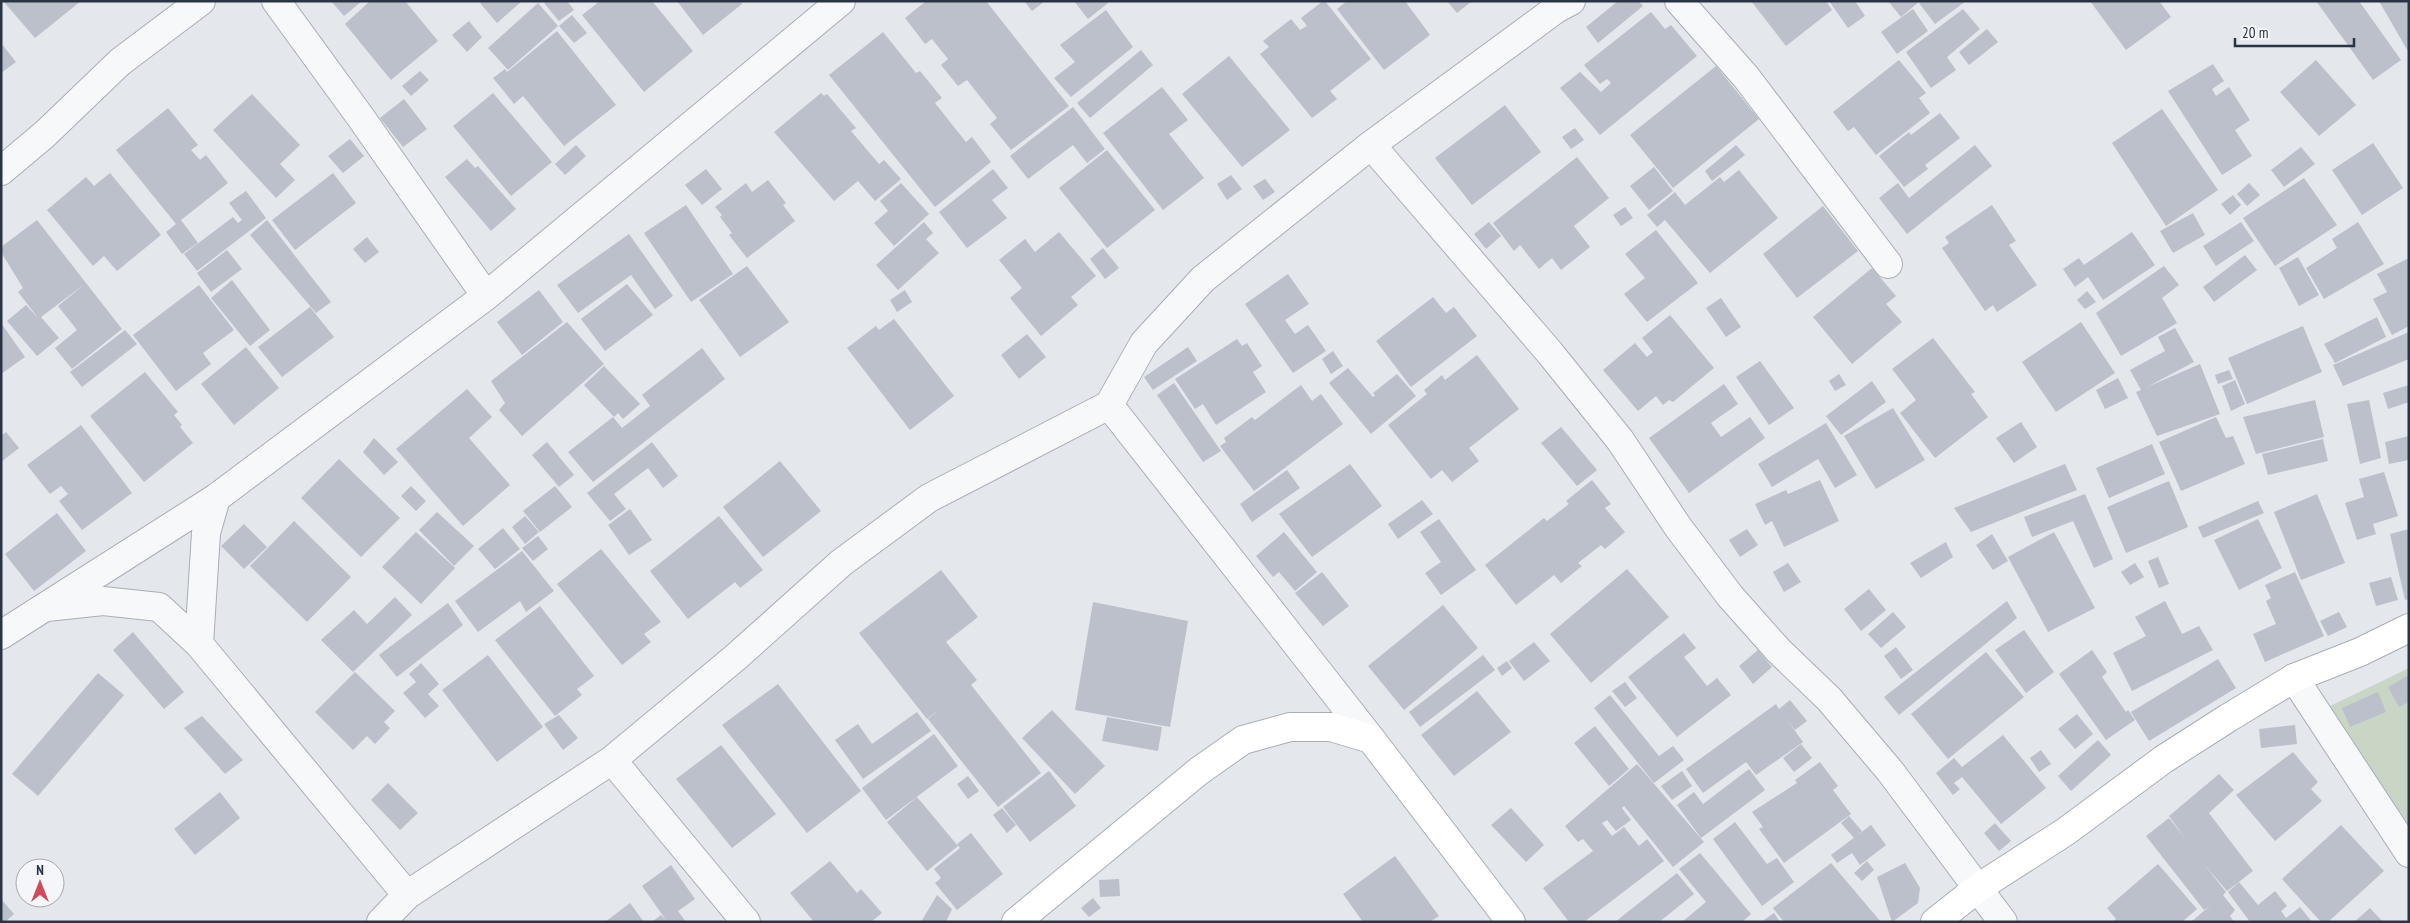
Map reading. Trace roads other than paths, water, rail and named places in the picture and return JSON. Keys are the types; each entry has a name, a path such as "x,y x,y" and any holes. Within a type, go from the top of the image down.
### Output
{"street":[{"path":"1,171 45,134 120,62 201,1"},
{"path":"276,1 359,115 486,296"},
{"path":"1,635 40,608 216,498 486,296 841,1"},
{"path":"381,922 407,895 612,760 736,657 841,562 929,498 1109,405 1144,343 1203,279 1371,145 1556,8 1571,1"},
{"path":"1679,1 1746,77 1888,264"},
{"path":"1371,145 1556,360 1620,440 1678,526 1730,596 1778,650 1829,698 1890,770 2003,922"},
{"path":"1109,405 1371,739 1510,922"},
{"path":"199,644 206,533 216,498"},
{"path":"40,608 103,601 159,607 199,644 407,895"},
{"path":"1935,922 1978,888 2066,832 2164,759 2294,678 2360,652 2409,628"},
{"path":"2294,678 2409,853"},
{"path":"1016,922 1199,771 1243,740 1290,727 1331,727 1371,739"},
{"path":"612,760 746,922"}]}
